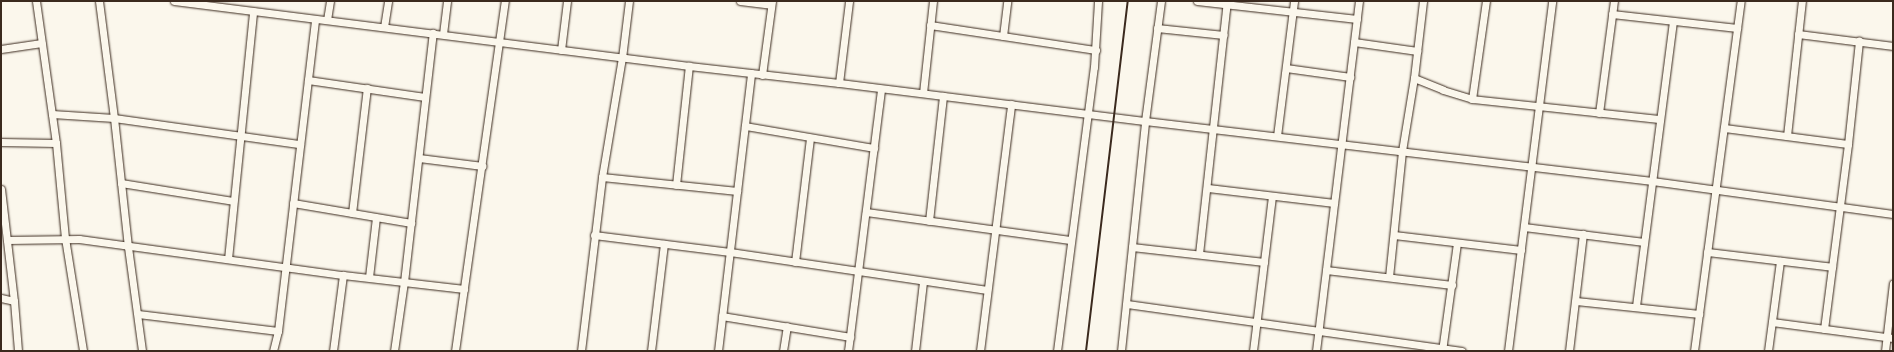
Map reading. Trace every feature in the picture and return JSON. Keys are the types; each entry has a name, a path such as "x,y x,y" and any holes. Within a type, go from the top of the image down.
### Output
{"street":[{"path":"36,1 56,143 66,238 83,351"},
{"path":"98,1 114,118 128,247 142,351"},
{"path":"174,1 212,3 253,11 622,58 1341,143 1531,168 1652,181 1715,191 1893,214"},
{"path":"328,20 330,1"},
{"path":"384,27 388,1"},
{"path":"443,34 447,1"},
{"path":"455,351 505,1"},
{"path":"561,50 567,1"},
{"path":"581,351 594,235 622,58 629,1"},
{"path":"740,1 771,3 762,75"},
{"path":"839,83 849,1"},
{"path":"923,93 933,1"},
{"path":"1003,36 1007,1"},
{"path":"1057,351 1086,114 1096,50 1098,1"},
{"path":"1121,351 1145,121 1161,1"},
{"path":"1197,1 1227,2 1357,18"},
{"path":"1276,136 1294,1"},
{"path":"1316,351 1359,1"},
{"path":"1389,277 1402,151 1414,78 1423,1"},
{"path":"1472,99 1486,1"},
{"path":"1508,351 1552,1"},
{"path":"1599,113 1614,1"},
{"path":"1694,351 1741,1"},
{"path":"1787,136 1802,1"},
{"path":"1200,254 1208,188 1212,128 1227,2"},
{"path":"228,259 239,135 253,11"},
{"path":"1612,14 1737,28"},
{"path":"273,351 278,331 286,267 314,19"},
{"path":"1636,306 1673,21"},
{"path":"930,25 1096,50"},
{"path":"1157,28 1224,35"},
{"path":"394,351 404,282 433,33"},
{"path":"1798,34 1893,46"},
{"path":"1824,329 1848,144 1859,41"},
{"path":"1,49 42,42"},
{"path":"1354,42 1417,51"},
{"path":"676,185 689,66"},
{"path":"1286,68 1350,77"},
{"path":"718,351 751,73"},
{"path":"1414,78 1443,90 1472,99 1660,119"},
{"path":"308,80 425,97"},
{"path":"352,213 366,88"},
{"path":"848,351 881,89"},
{"path":"929,221 943,96"},
{"path":"980,351 1011,104"},
{"path":"52,114 114,118 300,144"},
{"path":"745,126 874,148"},
{"path":"1724,128 1848,144"},
{"path":"796,262 810,138"},
{"path":"1,142 56,143"},
{"path":"419,158 482,166"},
{"path":"602,177 737,191"},
{"path":"121,183 233,201"},
{"path":"1208,188 1334,203"},
{"path":"1,190 14,301 18,351"},
{"path":"1253,351 1272,196"},
{"path":"293,203 410,223"},
{"path":"866,212 1070,240"},
{"path":"369,277 376,217"},
{"path":"1524,227 1644,242"},
{"path":"1570,351 1583,234"},
{"path":"594,235 730,252 923,282 987,290"},
{"path":"1394,235 1521,250"},
{"path":"7,240 66,238 90,240 128,247 464,289"},
{"path":"1443,350 1457,243"},
{"path":"651,351 664,244"},
{"path":"1132,247 1264,262"},
{"path":"1707,252 1832,267"},
{"path":"1768,351 1780,261"},
{"path":"1326,270 1452,285"},
{"path":"333,351 343,275"},
{"path":"915,351 923,282"},
{"path":"1885,351 1890,337 1893,283"},
{"path":"1,298 14,301"},
{"path":"1576,300 1699,314"},
{"path":"1127,304 1257,321 1443,350 1462,351"},
{"path":"138,314 278,331"},
{"path":"722,316 850,337"},
{"path":"1772,322 1890,337"},
{"path":"783,351 787,326"}],"railway":[{"path":"1086,351 1128,1"}]}
